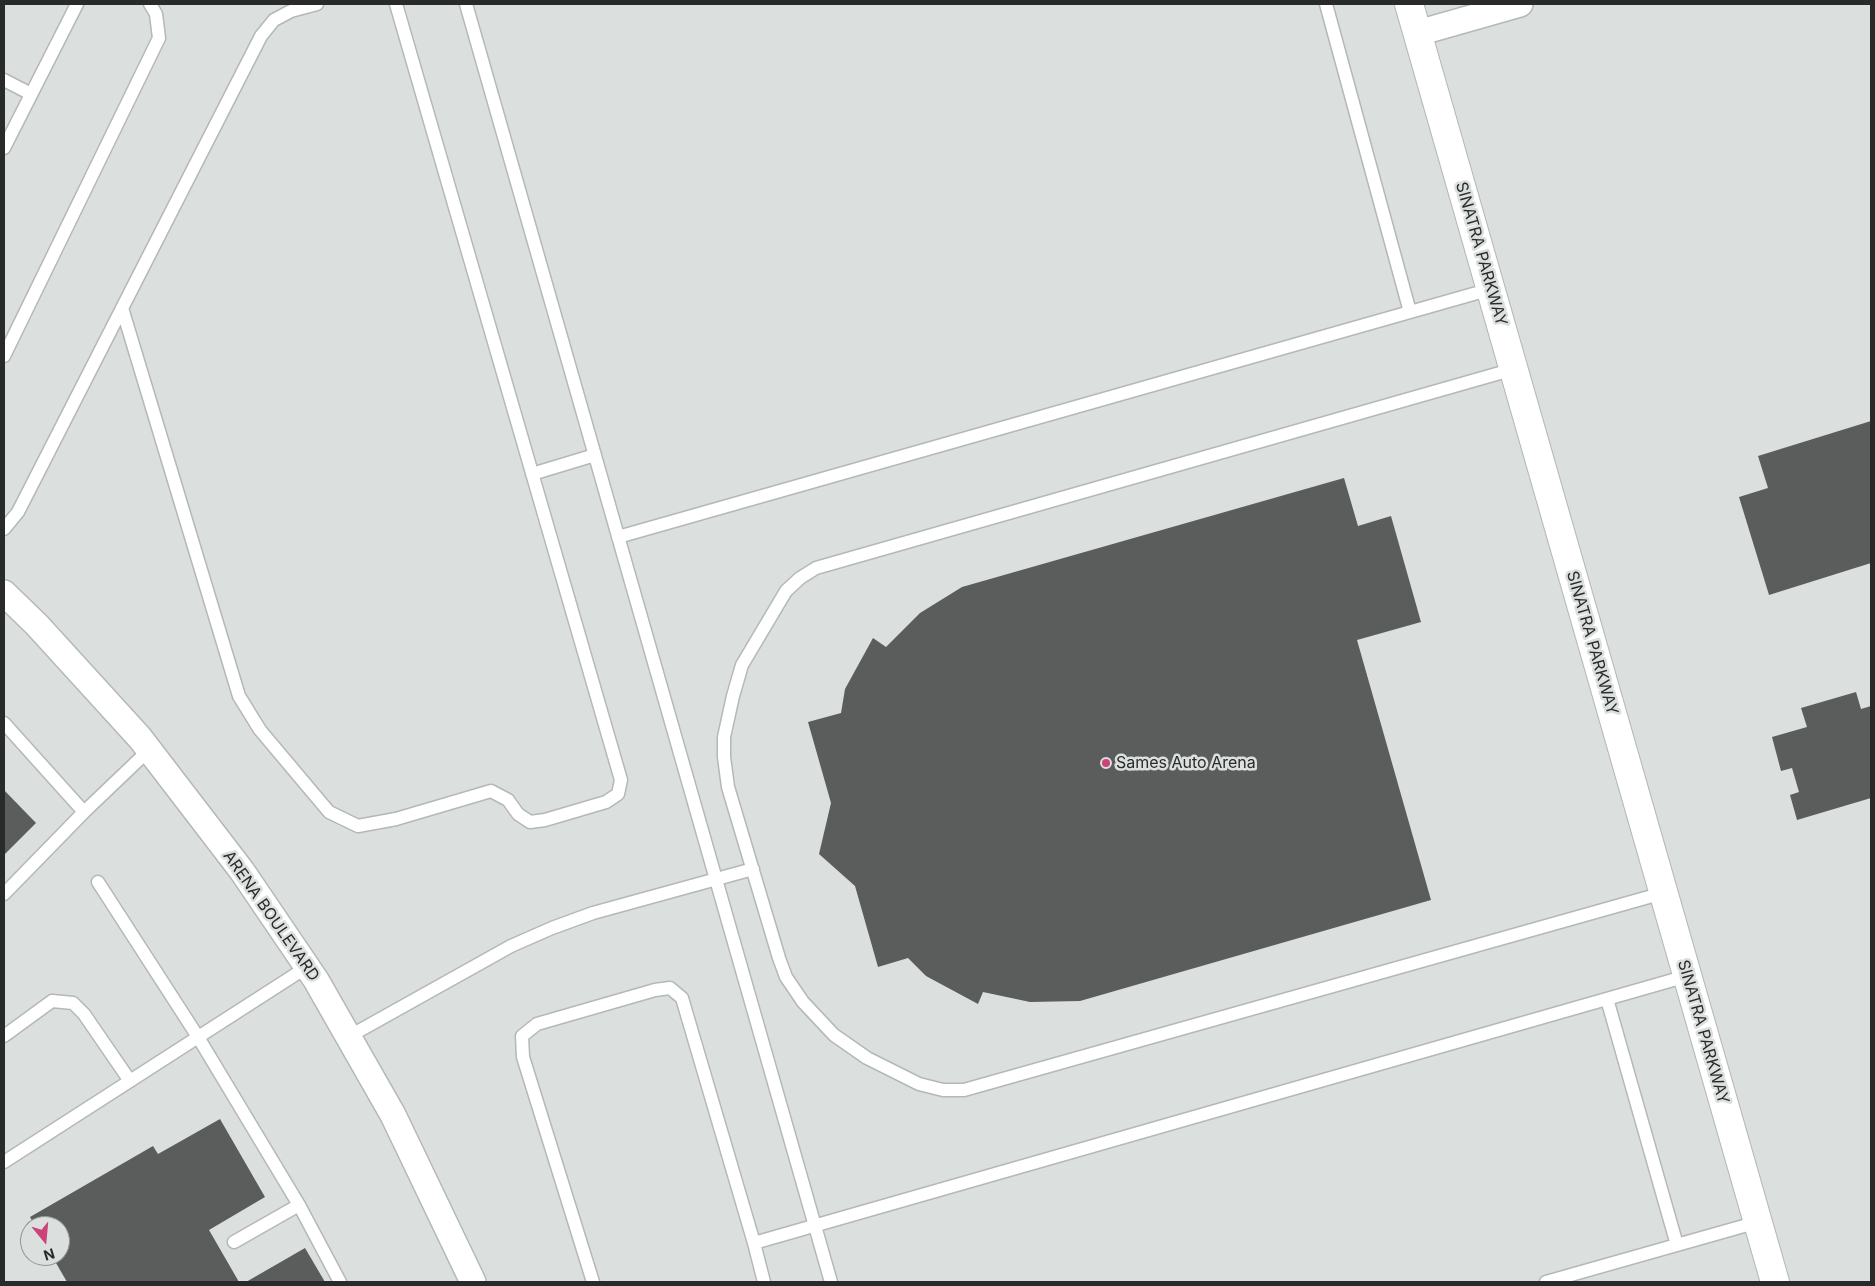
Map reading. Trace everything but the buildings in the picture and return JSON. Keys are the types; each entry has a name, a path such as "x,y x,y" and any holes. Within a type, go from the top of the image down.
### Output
{"street":[{"name":"SINATRA PARKWAY","path":"1409,4 1775,1282"},
{"path":"1418,33 1520,4"},
{"name":"ARENA BOULEVARD","path":"4,593 37,625 140,738 242,871 307,967 393,1115 473,1282"}],"lane":[{"path":"4,148 77,4"},
{"path":"4,356 159,38 156,14 150,4"},
{"path":"4,529 18,512 261,36 274,20 291,11 317,4"},
{"path":"122,308 239,696 260,730 330,812 358,826 396,819 491,791 508,800 518,814 530,822 545,820 606,802 618,794 621,780 396,4"},
{"path":"466,4 831,1282"},
{"path":"1326,4 1410,312"},
{"path":"4,80 31,94"},
{"path":"618,537 1491,289"},
{"path":"1514,369 851,556 816,568 800,578 786,591 742,665 724,737 724,757 728,786 779,958 786,977 803,1002 834,1035 867,1058 919,1084 943,1090 964,1090 1663,893"},
{"path":"532,474 595,455"},
{"path":"4,723 84,812"},
{"path":"4,894 84,812 149,750"},
{"path":"348,1036 511,946 552,928 593,913 753,869"},
{"path":"98,882 198,1037 299,1205 340,1282"},
{"path":"4,1162 307,967"},
{"path":"754,1243 1687,976"},
{"path":"593,1282 522,1058 522,1036 537,1024 655,990 670,988 682,998 764,1282"},
{"path":"1607,999 1677,1245"},
{"path":"4,1036 52,1001 72,1003 84,1014 130,1081"},
{"path":"234,1242 299,1205"},
{"path":"1546,1282 1758,1222"}],"place":[{"name":"Sames Auto Arena","path":"1106,763"}]}
